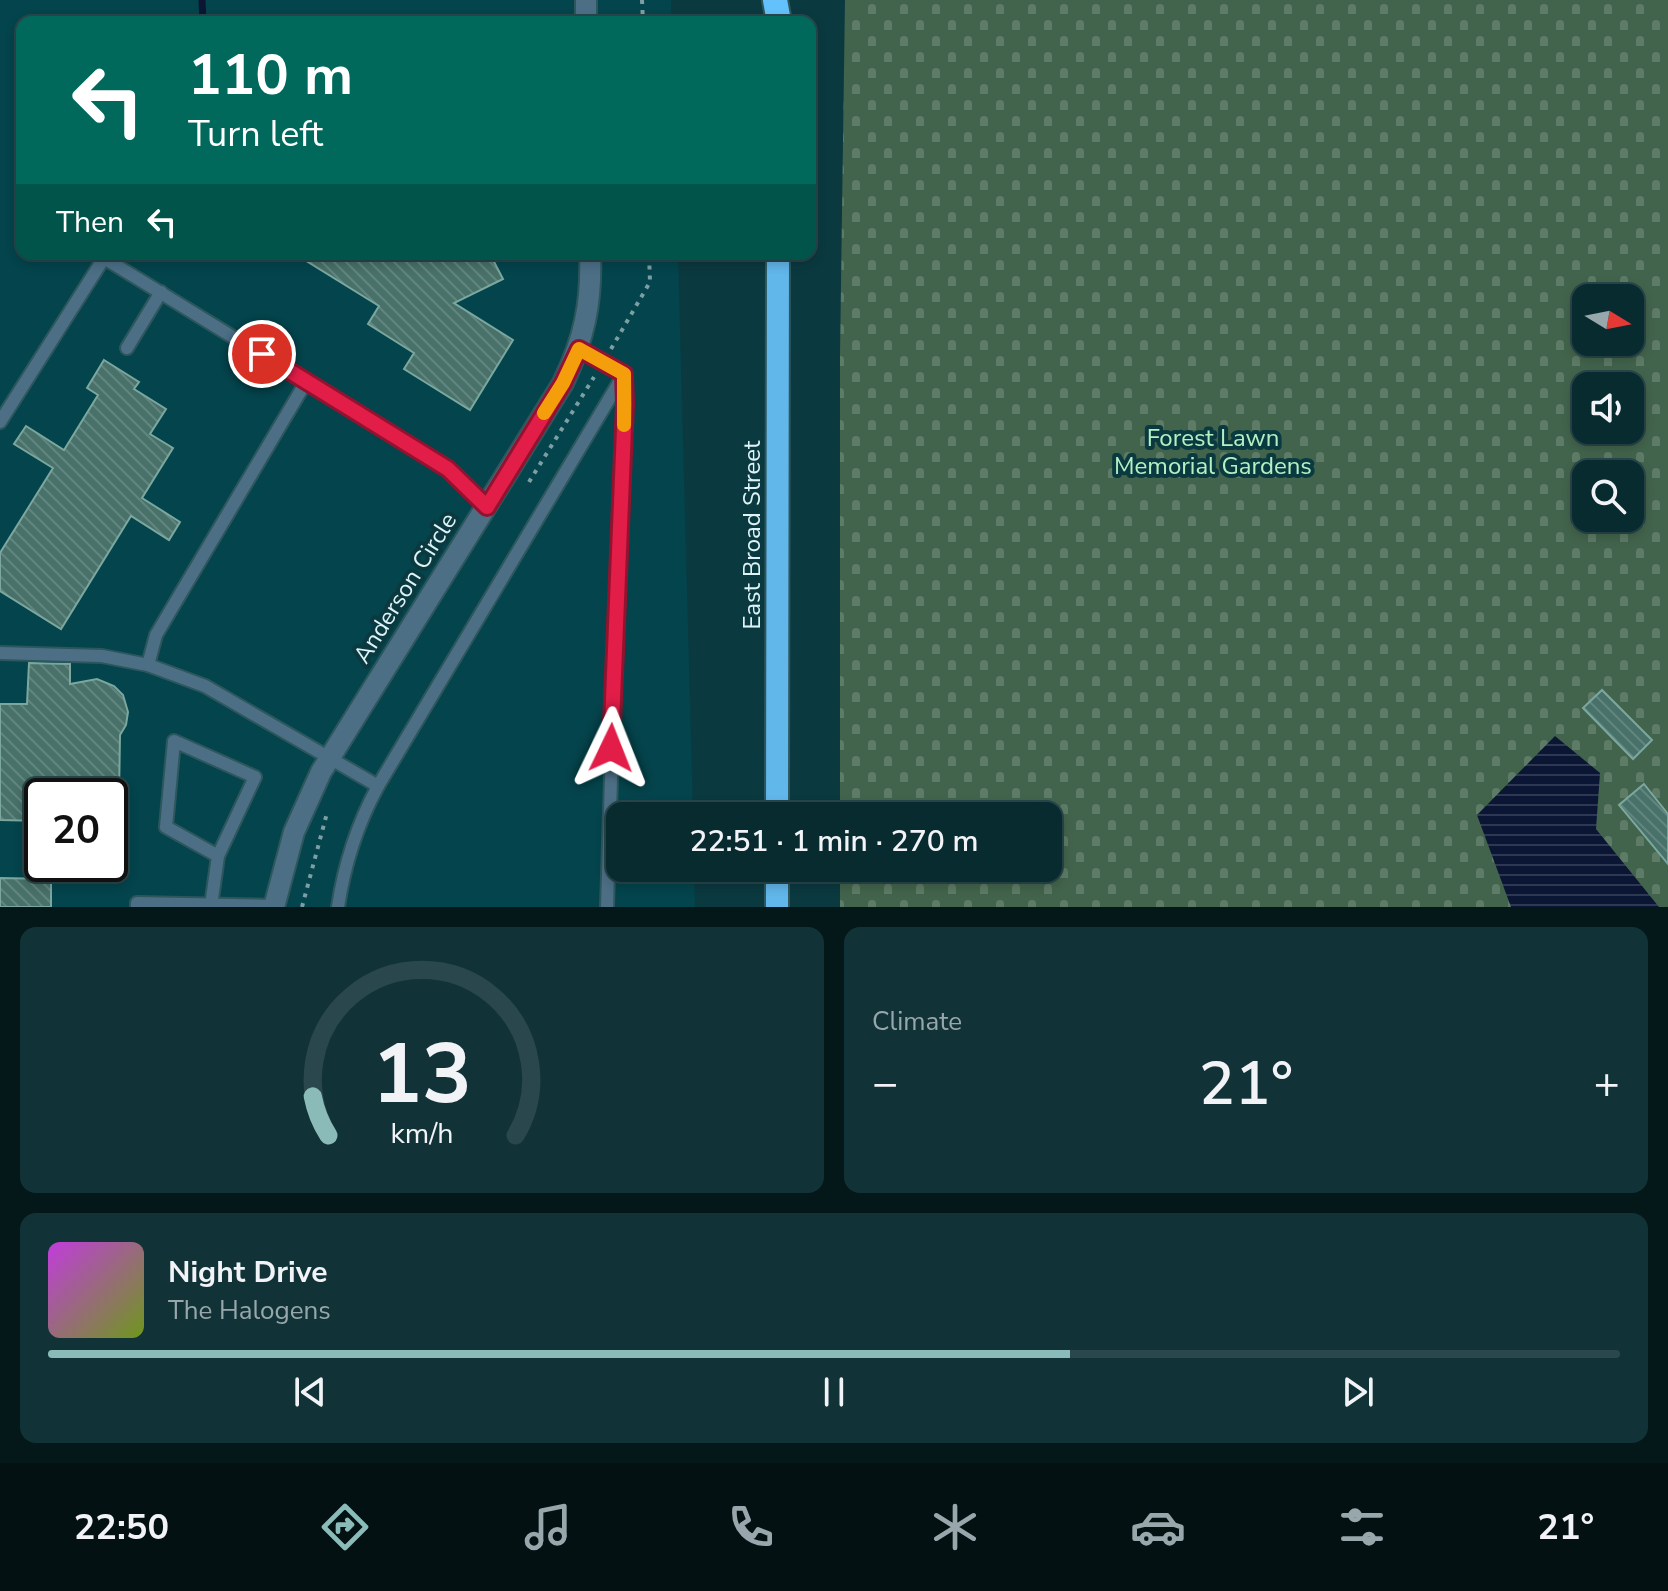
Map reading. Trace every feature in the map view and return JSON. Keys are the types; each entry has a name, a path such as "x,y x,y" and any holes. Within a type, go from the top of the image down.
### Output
{"highway":[{"name":"East Broad Street","path":"777,802 778,260"},
{"path":"777,882 777,907"}],"street":[{"name":"Anderson Circle","path":"274,907 294,832 329,759 563,383 579,349 589,304 590,260"}],"lane":[{"path":"0,422 103,260"},
{"path":"107,260 448,469 487,507"},
{"path":"127,348 161,292"},
{"path":"579,349 624,374"},
{"path":"338,907 367,805 624,374"},
{"path":"607,907 624,374"},
{"path":"148,665 156,635 306,382"},
{"path":"0,653 102,656 148,665 205,686 378,786"},
{"path":"211,906 218,856 255,777 174,741 166,827 218,856"},
{"path":"137,905 274,907"}],"path":[{"path":"528,482 650,282 649,260"},
{"path":"302,907 327,812"}],"shaded area":[{"path":"0,0 671,0 671,16 16,16 16,260 678,260 693,802 606,802 606,882 694,882 695,907 0,907"},
{"path":"1555,736 1600,773 1596,829 1659,907 1511,907 1477,815"}],"green space":[{"name":"Forest Lawn Memorial Gardens","path":"845,0 1668,0 1668,907 840,907 840,882 1062,882 1062,802 840,802 840,356"}],"building":[{"path":"305,260 493,260 503,279 454,303 513,340 470,410 404,369 414,353 368,324 379,306"},
{"path":"104,360 139,382 134,389 166,409 150,434 173,448 142,498 180,522 169,540 131,516 61,629 0,591 0,553 53,468 14,444 26,426 64,450 98,395 87,388"},
{"path":"29,663 70,664 70,684 97,679 114,686 123,695 128,712 120,735 119,778 24,778 24,821 0,820 0,704 27,704"},
{"path":"1602,690 1652,740 1633,759 1583,708"},
{"path":"1644,784 1668,814 1668,864 1619,805"},
{"path":"0,878 51,882 51,907 0,907"}],"waterway":[{"path":"202,0 203,16"}],"slow traffic":[{"path":"544,413 579,349 624,374 624,425"}],"route":[{"path":"262,354 448,469 487,507 563,383 579,349 624,374 611,748"}]}
